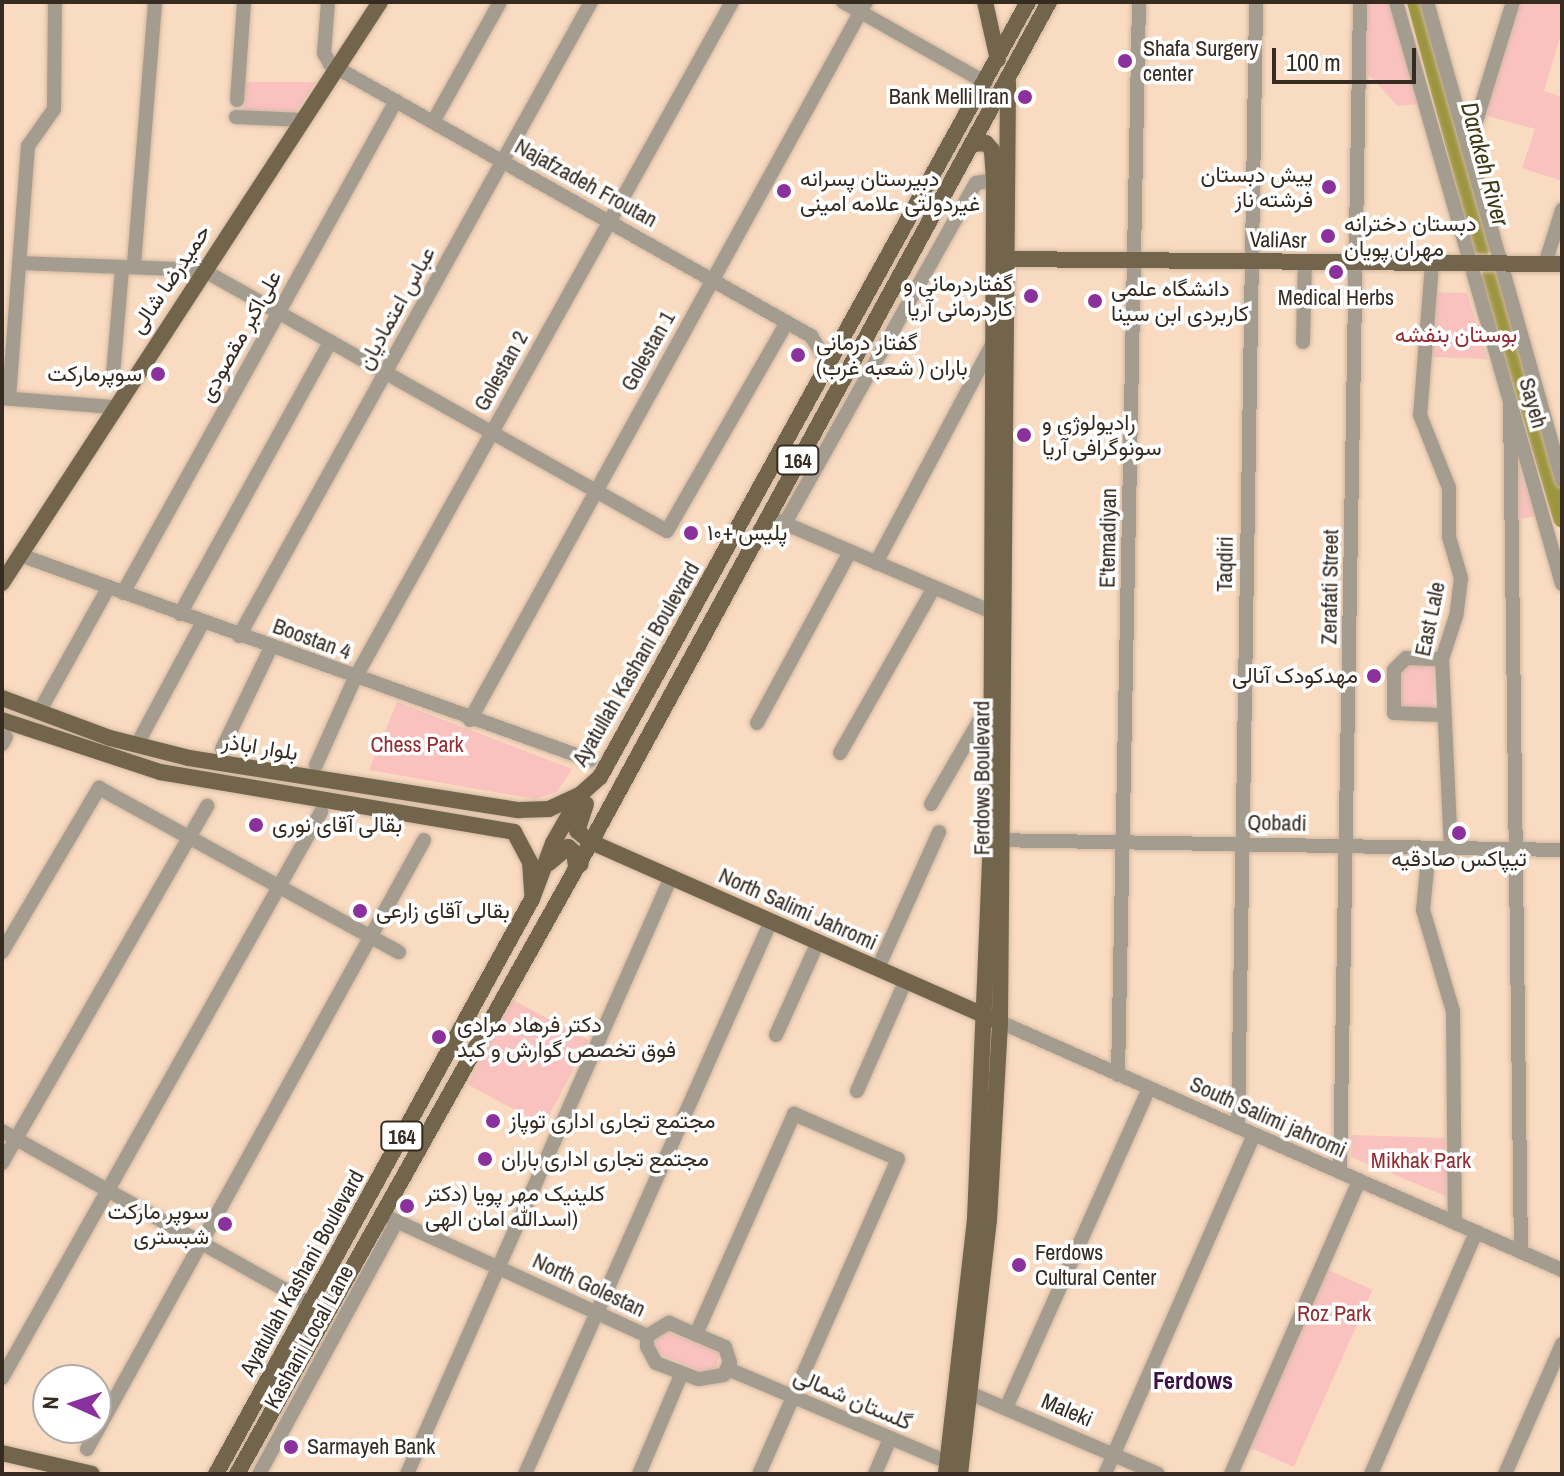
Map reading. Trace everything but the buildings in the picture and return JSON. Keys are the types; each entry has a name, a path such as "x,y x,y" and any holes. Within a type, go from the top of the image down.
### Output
{"main road":[{"name":"حمیدرضا شالی","path":"2,583 112,407 339,69 380,2"},
{"path":"985,2 998,60"},
{"name":"Ayatullah Kashani Boulevard","path":"216,1474 532,899 581,794 600,777 1028,2"},
{"name":"Ayatullah Kashani Boulevard","path":"237,1474 591,842 1049,2"},
{"name":"Ferdows Boulevard","path":"953,1470 964,1391 975,1219 993,1019 998,840 1002,259 1008,80"},
{"path":"992,150 994,127 1000,125 1008,131"},
{"path":"973,144 986,143 992,150"},
{"name":"Ferdows Boulevard","path":"992,150 1002,259"},
{"name":"ValiAsr","path":"1002,259 1554,264"},
{"name":"بلوار اباذر","path":"2,698 158,751 519,810 549,809 581,794"},
{"name":"بلوار اباذر","path":"2,720 160,772 514,832"},
{"path":"591,842 580,836 577,824 600,777"},
{"path":"519,810 525,822 514,832 530,862 532,899"},
{"name":"North Salimi Jahromi","path":"591,842 993,1019"},
{"path":"546,867 566,847 574,852 576,866 605,854 625,857"},
{"path":"2,1453 92,1474"}],"street":[{"path":"55,2 54,109 28,146 6,398 112,407"},
{"path":"113,374 128,266 155,2"},
{"path":"237,100 244,2"},
{"path":"328,2 324,53 339,69"},
{"path":"433,122 500,2"},
{"name":"عباس اعتمادیان","path":"239,636 591,2"},
{"name":"Golestan 2","path":"316,765 355,678 732,2"},
{"path":"843,2 863,7 986,83"},
{"name":"E'temadiyan","path":"1118,1075 1139,2"},
{"name":"Taqdiri","path":"1238,1127 1256,2"},
{"name":"Zerafati Street","path":"1340,1172 1358,263 1360,2"},
{"name":"Sayeh","path":"1396,2 1562,584"},
{"path":"1427,2 1562,480"},
{"path":"1468,148 1513,2"},
{"name":"Golestan 1","path":"470,720 863,7"},
{"name":"Najafzadeh Froutan","path":"339,69 811,336 844,338"},
{"name":"علی‌اکبر مقصودی","path":"43,705 116,590 278,313 396,101"},
{"path":"236,117 303,120"},
{"path":"785,523 976,183 994,180"},
{"path":"1554,264 1562,210"},
{"path":"1303,342 1305,262"},
{"path":"19,263 203,270 669,531 787,322"},
{"name":"East Lale","path":"1432,264 1420,415 1449,488 1449,537 1461,578 1456,616 1442,659 1440,715 1451,848"},
{"name":"Najafzadeh Froutan","path":"811,336 829,365"},
{"path":"876,563 1001,340"},
{"path":"180,614 330,342"},
{"path":"1510,403 1521,1252"},
{"path":"768,515 999,616"},
{"path":"757,723 850,552"},
{"name":"Boostan 4","path":"20,555 470,720 590,760"},
{"path":"840,753 933,589"},
{"path":"141,737 203,622"},
{"path":"222,749 271,647"},
{"path":"1440,715 1394,713 1394,670 1406,658 1442,659"},
{"path":"931,804 998,697"},
{"path":"2,952 99,788 399,952"},
{"path":"2,1163 207,806"},
{"path":"2,1378 276,886 321,812"},
{"path":"878,968 939,832"},
{"path":"87,1449 367,935 424,840"},
{"name":"Qobadi","path":"998,840 1562,850"},
{"path":"1429,848 1423,910 1453,1011 1455,1223"},
{"path":"407,1474 671,877"},
{"path":"525,1474 771,921"},
{"path":"776,1035 818,942"},
{"path":"857,1091 906,980"},
{"name":"South Salimi jahromi","path":"993,1019 1562,1270"},
{"path":"1006,1408 1149,1088"},
{"path":"697,1332 794,1114 898,1159 759,1474"},
{"path":"2,1131 310,1304"},
{"path":"1105,1474 1254,1135"},
{"path":"1231,1474 1359,1181"},
{"name":"North Golestan","path":"381,1214 647,1336"},
{"name":"Kashani Local Lane","path":"259,1474 397,1221"},
{"path":"1371,1474 1476,1232"},
{"path":"669,1323 697,1332 725,1347 728,1369 713,1380 681,1375 650,1355 647,1336 669,1323"},
{"path":"1505,1474 1562,1344"},
{"name":"گلستان شمالی","path":"728,1369 890,1438 953,1470"},
{"path":"639,1474 681,1375"},
{"name":"Maleki","path":"964,1391 1158,1474"},
{"path":"875,1474 890,1438"}],"green space":[{"path":"1365,2 1389,2 1418,104 1398,106 1365,71"},
{"path":"1518,2 1562,2 1562,31 1544,91 1562,97 1562,181 1522,168 1535,129 1484,115"},
{"path":"244,82 316,82 293,116 242,113"},
{"name":"بوستان بنفشه","path":"1435,292 1467,293 1487,359 1431,357"},
{"path":"1514,454 1536,516 1516,520"},
{"path":"1406,662 1434,662 1433,708 1399,708 1397,670"},
{"name":"Chess Park","path":"397,702 572,769 557,792 535,799 369,770"},
{"path":"513,1000 589,1040 544,1125 468,1085"},
{"name":"Mikhak Park","path":"1351,1135 1445,1138 1446,1196 1351,1157"},
{"name":"Roz Park","path":"1326,1269 1373,1290 1294,1467 1247,1446"},
{"path":"665,1331 719,1353 716,1372 710,1375 655,1352 655,1339"}],"waterway":[{"name":"Darakeh River","path":"1416,2 1482,247"},
{"name":"Darakeh River","path":"1490,277 1562,519"}],"place":[{"name":"Shafa Surgery center","path":"1125,61"},
{"name":"Bank Melli Iran","path":"1025,97"},
{"name":"پیش دبستان فرشته ناز","path":"1329,187"},
{"name":"دبیرستان پسرانه غیردولتی علامه امینی","path":"784,191"},
{"name":"دبستان دخترانه مهران پويان","path":"1328,236"},
{"name":"Medical Herbs","path":"1336,272"},
{"name":"گفتاردرمانی و کاردرمانی آریا","path":"1031,296"},
{"name":"دانشگاه علمی کاربردی ابن سینا","path":"1095,301"},
{"name":"گفتار درمانی باران ( شعبه غرب)","path":"798,355"},
{"name":"سوپرمارکت","path":"158,374"},
{"name":"رادیولوژی و سونوگرافی آریا","path":"1024,435"},
{"name":"پلیس +۱۰","path":"691,533"},
{"name":"مهدکودک آنالی","path":"1374,676"},
{"name":"بقالی آقای نوری","path":"256,825"},
{"name":"تیپاکس صادقیه","path":"1459,833"},
{"name":"بقالی آقای زارعی","path":"360,911"},
{"name":"دکتر فرهاد مرادی فوق تخصص گوارش و کبد","path":"439,1037"},
{"name":"مجتمع تجاری اداری توپاز","path":"493,1121"},
{"name":"مجتمع تجاری اداری باران","path":"485,1159"},
{"name":"کلینیک مهر پویا (دکتر اسدالله امان الهی)","path":"407,1206"},
{"name":"سوپر مارکت شبستری","path":"225,1224"},
{"name":"Ferdows Cultural Center","path":"1019,1265"},
{"name":"Sarmayeh Bank","path":"291,1447"}],"district":[{"name":"Ferdows","path":"1193,1381"}]}
